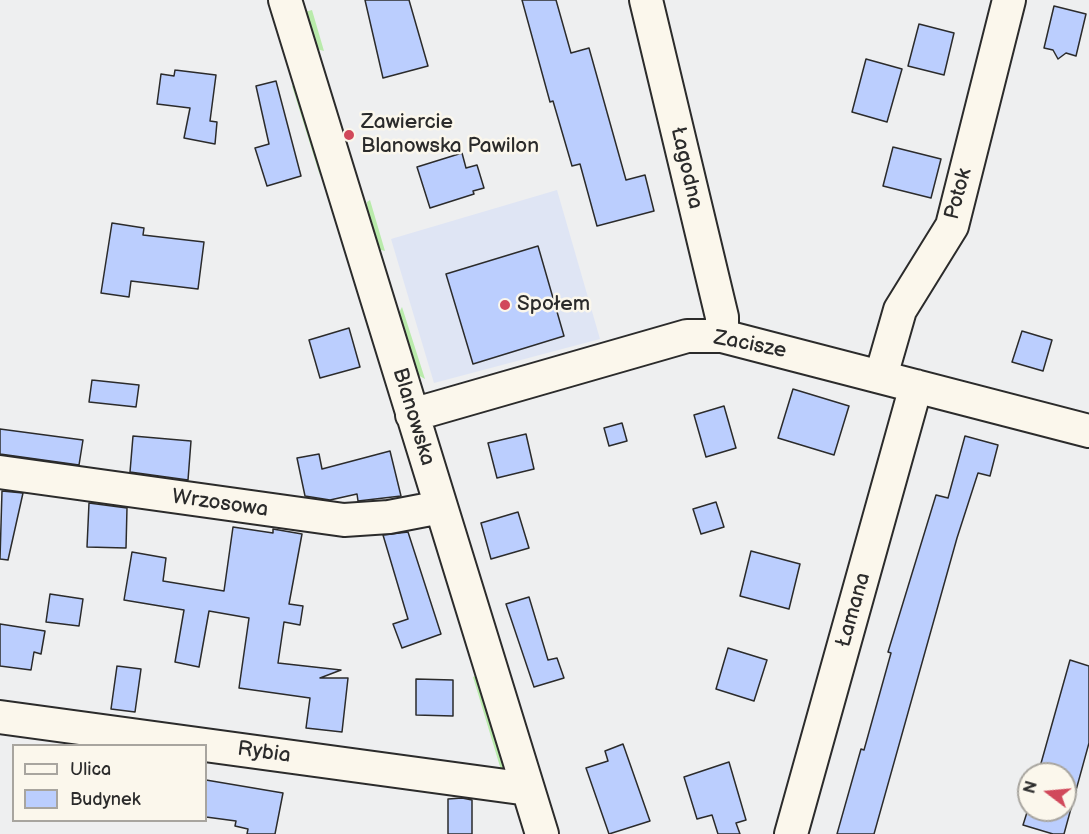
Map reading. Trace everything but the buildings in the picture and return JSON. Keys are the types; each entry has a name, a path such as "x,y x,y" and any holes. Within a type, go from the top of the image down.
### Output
{"street":[{"name":"Blanowska","path":"285,0 542,834"},
{"name":"Łagodna","path":"646,0 722,317 722,336"},
{"name":"Potok","path":"880,376 900,310 930,257 952,226 1008,0"},
{"name":"Zacisze","path":"412,415 687,336 722,336 1089,431"},
{"name":"Łamana","path":"791,834 916,386"},
{"name":"Wrzosowa","path":"0,472 344,520 389,517 441,507"},
{"name":"Rybia","path":"0,717 198,744"},
{"name":"Rybia","path":"207,745 528,789"}],"shaded area":[{"path":"557,190 600,339 434,383 391,239"}],"green space":[{"path":"312,10 324,51 317,49 305,12"},
{"path":"297,84 317,152 320,176 292,86"},
{"path":"370,200 385,251 381,250 368,222 367,202"},
{"path":"402,307 425,379 416,374 398,315"},
{"path":"478,675 504,758 505,767 501,770 473,677"}],"place":[{"name":"Zawiercie Blanowska Pawilon","path":"349,135"},
{"name":"Społem","path":"505,305"}]}
